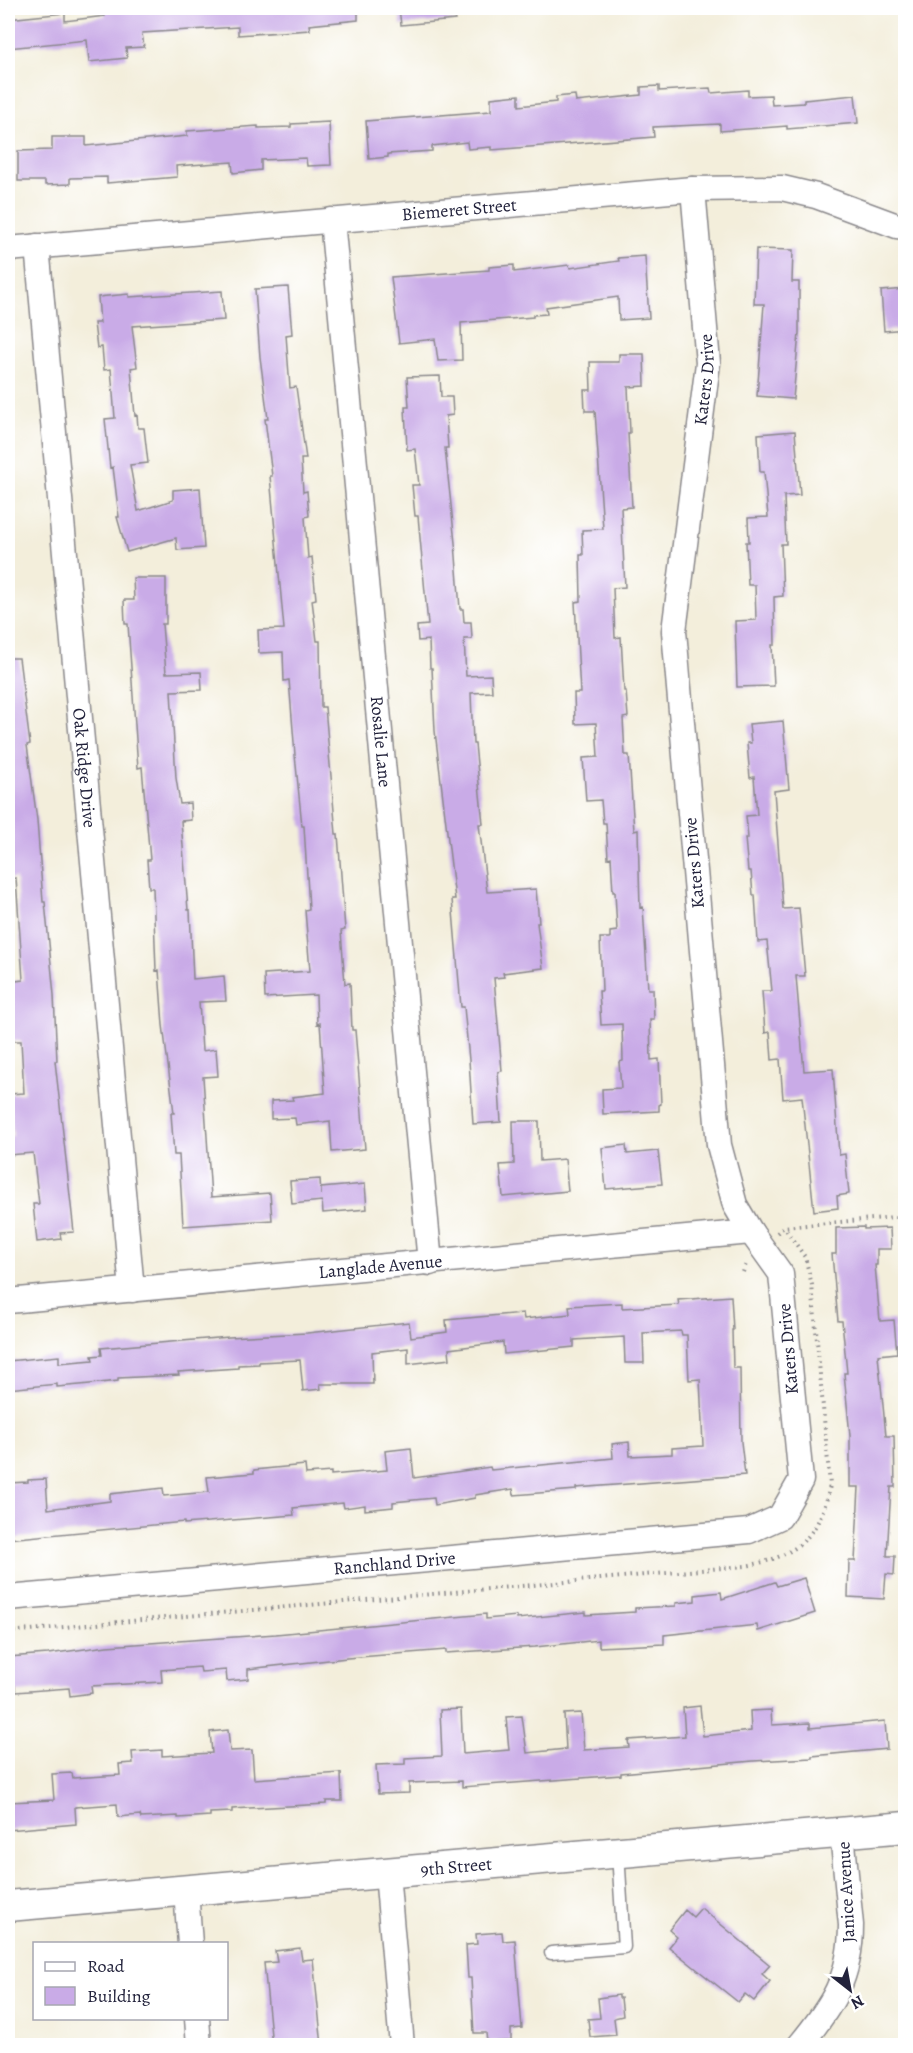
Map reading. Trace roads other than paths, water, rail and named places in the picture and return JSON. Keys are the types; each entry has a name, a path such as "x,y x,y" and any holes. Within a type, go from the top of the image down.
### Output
{"street":[{"name":"Biemeret Street","path":"8,249 693,189 782,188 816,196 897,226 906,227"},
{"name":"Katers Drive","path":"693,189 708,363 674,631 719,1145 735,1205 781,1274 801,1480 780,1517"},
{"name":"Rosalie Lane","path":"332,220 430,1263"},
{"name":"Oak Ridge Drive","path":"37,246 132,1290"},
{"name":"Langlade Avenue","path":"8,1301 430,1263 756,1239"},
{"name":"Ranchland Drive","path":"8,1598 749,1531 780,1517"},
{"name":"9th Street","path":"8,1906 906,1827"},
{"name":"Janice Avenue","path":"799,2046 837,1995 846,1969 851,1925 842,1833"},
{"path":"387,1873 402,2046"},
{"path":"186,1890 190,1942"},
{"path":"197,2020 199,2046"}],"lane":[{"path":"551,1953 624,1947 618,1853"}]}
